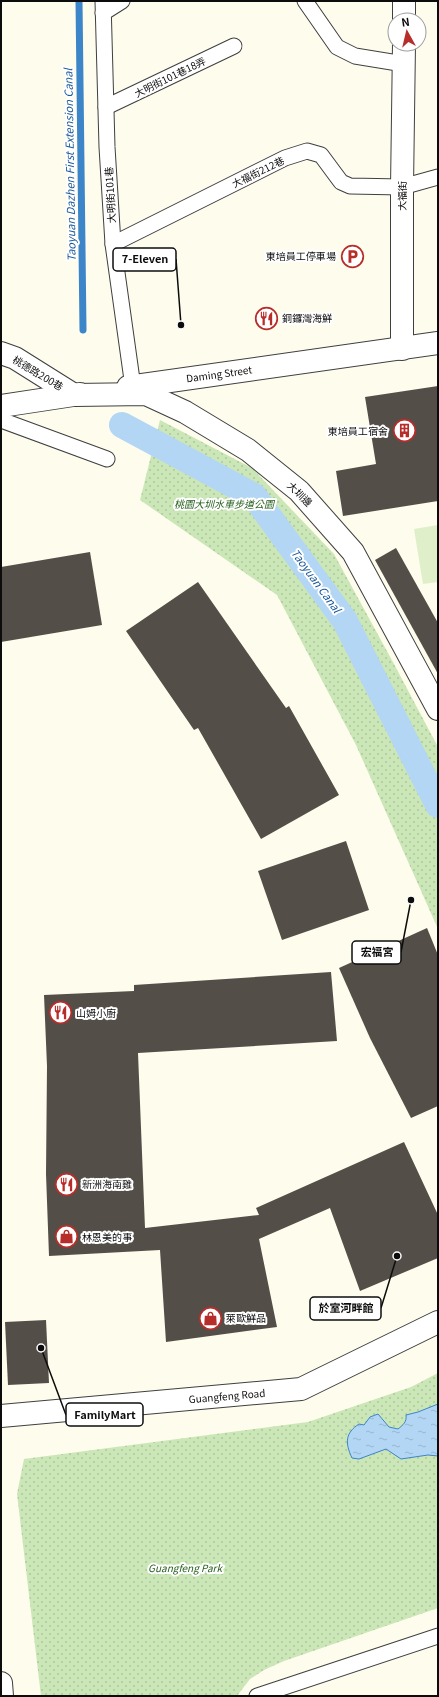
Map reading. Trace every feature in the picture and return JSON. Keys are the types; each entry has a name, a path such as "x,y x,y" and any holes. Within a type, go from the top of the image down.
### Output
{"street":[{"path":"404,1 404,12"},
{"name":"大福街","path":"402,348 404,54"},
{"name":"Daming Street","path":"1,406 438,343"},
{"name":"桃德路200巷","path":"1,353 15,358 74,395"},
{"name":"大圳邊","path":"74,395 146,394 185,412 248,450 299,491 353,552 438,709"},
{"name":"Guangfeng Road","path":"1,1416 301,1389 438,1322"},
{"path":"1,1683 2,1696"}],"lane":[{"path":"103,7 122,1"},
{"path":"305,1 337,47 355,56 404,54"},
{"name":"大明街101巷","path":"103,7 106,107 113,244 133,387"},
{"name":"大明街101巷18弄","path":"106,107 234,46"},
{"name":"大福街212巷","path":"113,244 286,158 307,151 321,155 341,182 350,186 402,187 438,177"},
{"path":"1,420 107,459"},
{"path":"257,1696 438,1636"}],"green space":[{"name":"桃園大圳水車步道公園","path":"160,420 252,468 334,554 438,747 438,929 356,745 277,595 140,500"},
{"path":"438,525 438,582 423,584 414,529"},
{"name":"Guangfeng Park","path":"438,1373 438,1608 284,1661 264,1670 250,1679 237,1696 41,1696 17,1494 24,1459 308,1422 411,1387"}],"water":[{"path":"438,1404 438,1456 428,1455 401,1459 386,1449 359,1459 352,1458 347,1443 349,1435 354,1427 359,1424 364,1425 370,1417 378,1414 389,1427 398,1429 403,1425 406,1415"}],"building":[{"name":"東培員工宿舍","path":"438,386 438,501 343,516 336,471 376,464 365,397"},
{"path":"396,548 438,623 438,674 375,560"},
{"path":"90,552 102,625 1,642 1,567"},
{"path":"198,582 286,708 289,706 339,795 261,839 198,728 194,730 126,631"},
{"path":"346,841 369,910 282,940 258,871"},
{"path":"427,928 438,955 438,1106 411,1118 370,1038 339,968"},
{"path":"331,972 337,1041 138,1053 145,1228 259,1215 256,1208 404,1142 438,1215 438,1258 360,1291 330,1208 259,1239 277,1327 166,1342 160,1250 49,1256 46,1174 47,1066 44,995 134,991 134,985"},
{"path":"46,1320 49,1383 8,1385 5,1322"}],"waterway":[{"name":"Taoyuan Dazhen First Extension Canal","path":"79,1 83,330"},
{"name":"Taoyuan Canal","path":"122,425 254,496 345,621 438,805"}],"place":[{"name":"東培員工停車場","path":"352,256"},
{"name":"銅鑼灣海鮮","path":"266,318"},
{"name":"7-Eleven","path":"181,325"},
{"name":"東培員工宿舍","path":"404,431"},
{"name":"宏福宮","path":"411,900"},
{"name":"山姆小廚","path":"60,1013"},
{"name":"新洲海南雞","path":"66,1184"},
{"name":"林恩美的事","path":"67,1237"},
{"name":"於室河畔館","path":"397,1256"},
{"name":"萊歐鮮品","path":"210,1318"},
{"name":"FamilyMart","path":"41,1348"}]}
